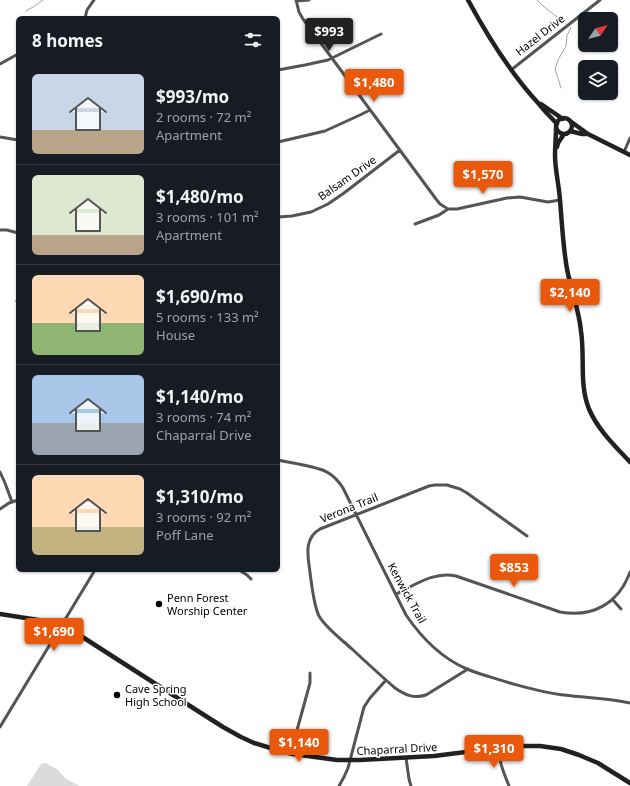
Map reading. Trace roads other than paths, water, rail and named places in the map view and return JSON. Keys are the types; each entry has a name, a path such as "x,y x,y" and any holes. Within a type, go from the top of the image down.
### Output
{"street":[{"path":"86,16 87,10 94,0"},
{"path":"309,0 296,1 301,16 440,204 448,209 457,209 513,197 548,202 560,200"},
{"path":"468,0 489,37 511,70 540,104 560,133 564,134"},
{"name":"Hazel Drive","path":"511,70 600,0"},
{"path":"280,70 332,59 381,34"},
{"path":"0,64 16,55"},
{"path":"540,104 563,119 567,119 588,134 630,155"},
{"path":"280,142 325,131 370,110"},
{"path":"556,150 556,126 559,120 563,119"},
{"path":"570,121 572,126 570,131"},
{"path":"588,134 570,131 564,134 558,143 555,155 565,258 582,333 583,384 586,401 598,426 630,462"},
{"path":"0,137 16,140"},
{"path":"624,152 630,138"},
{"name":"Balsam Drive","path":"280,217 311,212 328,204 400,150"},
{"path":"415,224 439,215 448,209"},
{"path":"0,230 16,232"},
{"name":"Kenwick Trail","path":"280,460 320,468 330,473 340,483 406,615 423,637 444,655 468,669 492,678 550,693 606,698 630,703"},
{"path":"0,472 12,502"},
{"name":"Verona Trail","path":"468,669 426,695 413,697 406,695 395,688 336,634 323,621 318,613 308,555 310,539 313,534 320,529 429,486 435,485 453,486 467,493 526,536"},
{"path":"0,509 16,501"},
{"path":"0,727 93,572"},
{"path":"242,572 251,579"},
{"path":"396,594 430,578 440,575 456,576 560,612 568,614 581,614 596,610 613,600 622,590 630,572"},
{"path":"613,600 621,609"},
{"name":"Chaparral Drive","path":"0,614 62,625 76,632 205,716 241,737 263,746 294,754 337,760 434,756 514,746 550,747 570,752 598,763 630,783"},
{"path":"294,754 294,741 310,683 310,673"},
{"path":"339,786 350,760 364,707 386,680"},
{"path":"499,748 501,765 509,786"},
{"path":"406,758 411,786"}],"waterway":[{"path":"26,11 43,0"},
{"path":"537,0 565,23"},
{"path":"561,88 555,69 566,46 567,35 571,28 570,27"}],"place":[{"name":"Penn Forest Worship Center","path":"159,604"},
{"name":"Cave Spring High School","path":"117,695"}]}
